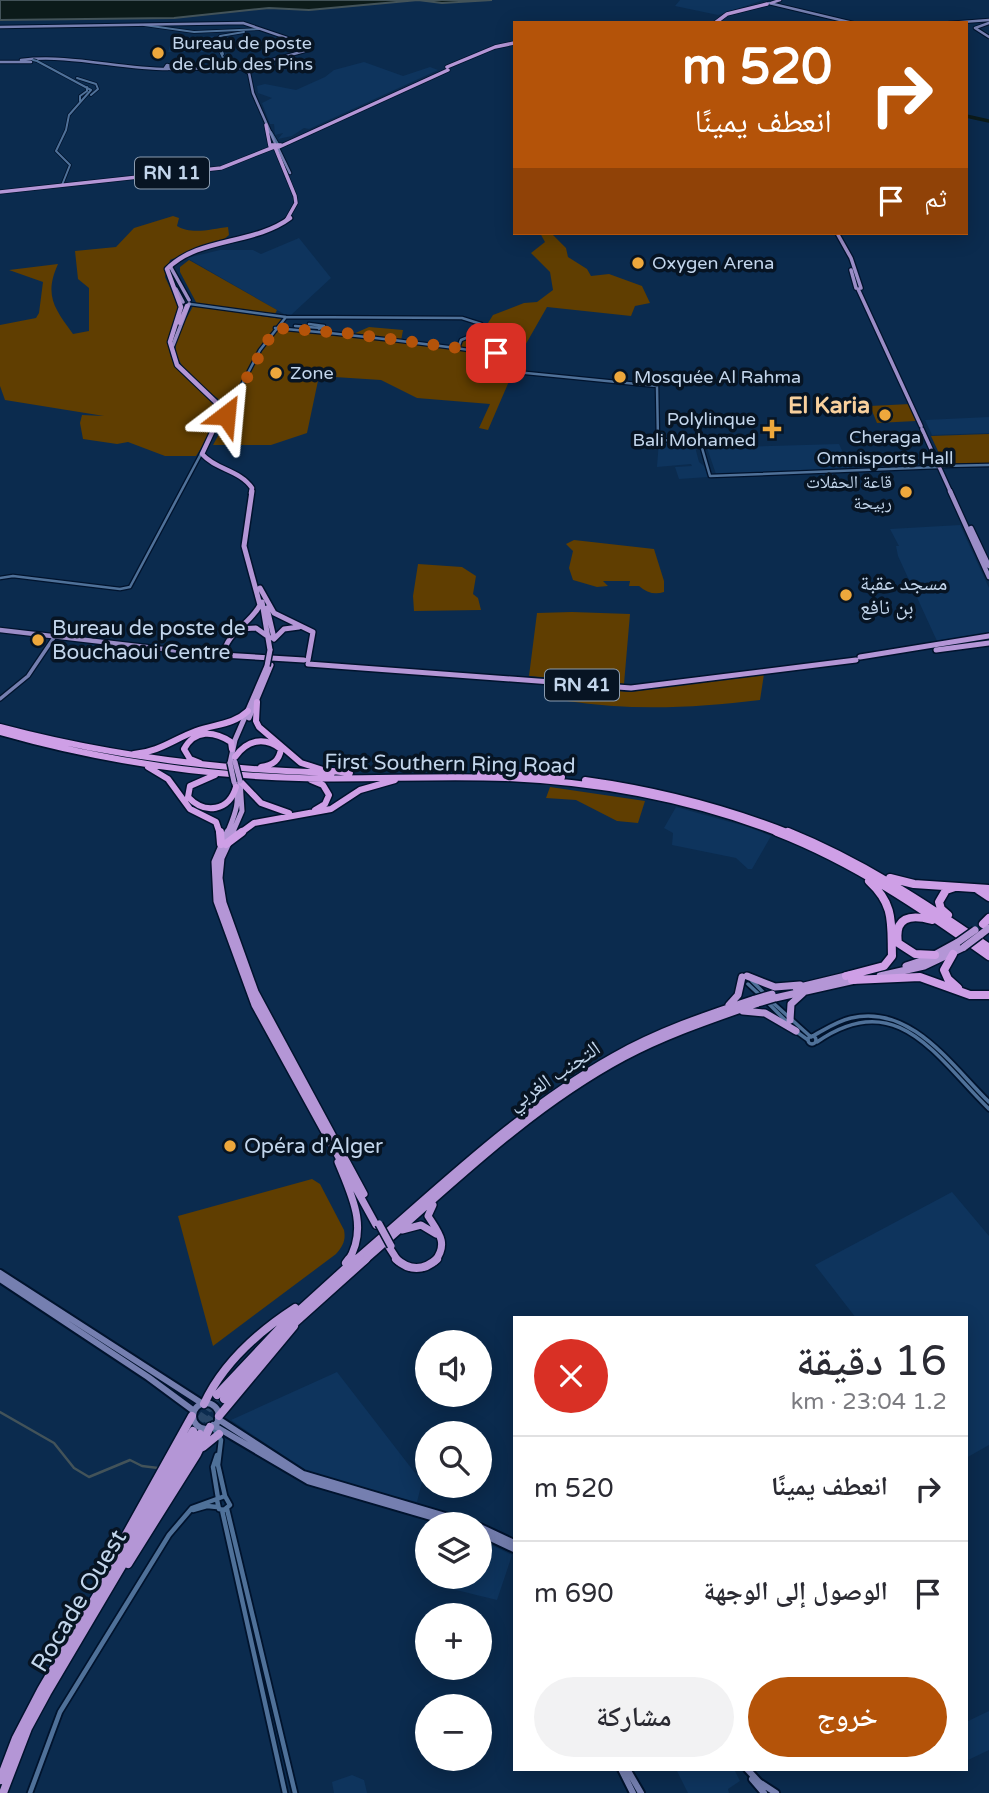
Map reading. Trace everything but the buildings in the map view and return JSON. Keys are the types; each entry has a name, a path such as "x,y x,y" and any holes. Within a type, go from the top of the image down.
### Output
{"highway":[{"path":"716,21 727,14 771,2"},
{"name":"RN 11","path":"275,146 449,67 513,43"},
{"name":"RN 11","path":"0,192 225,167 449,67"},
{"path":"226,646 232,631 256,614 260,604 260,592 248,545 255,485 249,478 215,462 207,453 210,442 226,415 223,404 183,370 173,345 187,303 170,275 170,266 182,258 252,239 290,220 296,212 299,203 275,146 271,144 268,125"},
{"path":"233,761 269,666 272,621 244,546 251,485 243,478 208,461 202,452 223,409 179,370 171,350 181,307 168,274 169,264 177,258 246,239 288,218 295,209 296,201 288,174"},
{"path":"260,592 274,614 313,632 306,661"},
{"path":"221,655 235,632 245,627 261,628 272,638"},
{"path":"272,638 284,629 304,629 311,636 309,652 313,658 328,663"},
{"name":"RN 41","path":"221,655 631,688 942,646 989,636"},
{"name":"RN 41","path":"221,655 632,686 989,643"},
{"path":"226,646 238,656"},
{"path":"232,749 269,666"},
{"path":"257,702 256,721 259,727 295,760 313,768 350,773"},
{"path":"118,755 159,751 197,731 234,723 248,711"},
{"name":"First Southern Ring Road","path":"0,727 118,755 223,771 243,769 350,773 500,773 597,781 706,803 815,842 897,886 971,939"},
{"name":"First Southern Ring Road","path":"0,732 60,749 130,762 300,778 417,777 572,782 650,796 760,827 807,845 849,866 947,927 989,948"},
{"path":"223,771 190,759 186,755 186,744 197,735 219,734 230,742 232,749 239,796 237,810 215,862 214,883 217,901 234,952 255,1005 378,1224"},
{"path":"233,761 242,747 258,740 273,742 281,749 281,757 272,765 243,769"},
{"path":"130,762 159,772 176,788 190,808 216,822 223,844 219,878 223,903 255,992 336,1138 388,1246 399,1263 420,1269 435,1262 443,1240 429,1219 428,1210 459,1179"},
{"path":"223,771 190,786 188,797 192,804 201,808 219,807 233,798 237,783"},
{"path":"223,844 254,823 317,813 331,809 360,790 375,784 417,777"},
{"path":"237,783 255,802 274,811 300,813 318,809 325,804 329,795 323,785 300,778"},
{"path":"815,842 905,884 965,884 989,889"},
{"path":"849,866 875,886 887,901 894,950 890,961 884,966 849,978"},
{"path":"989,897 976,889 958,886 946,890 939,902 945,913 989,958"},
{"path":"935,955 915,954 898,943 896,930 899,923 906,918 922,917 947,927"},
{"path":"971,939 988,924"},
{"name":"التجنب الغربي","path":"849,978 924,966 954,954 971,939"},
{"name":"التجنب الغربي","path":"218,1394 320,1290 505,1131 544,1101 613,1056 710,1014 816,985 897,968 971,939"},
{"path":"954,954 944,970 952,984 965,992 989,993"},
{"path":"849,978 920,977 967,996 989,993"},
{"path":"710,1014 736,1000 739,981 747,980 775,987 816,985"},
{"path":"790,1020 789,1009 794,999 816,985"},
{"name":"التجنب الغربي","path":"309,1304 388,1246 459,1179 540,1112 606,1067 678,1032 757,1001"},
{"path":"731,1012 765,1011 796,1031"},
{"path":"320,1290 351,1258 360,1235 359,1220 323,1128"},
{"path":"416,1225 432,1229 440,1242 435,1258 419,1266 404,1263 388,1246 402,1230 416,1225"},
{"path":"204,1404 218,1394 249,1343 275,1321 309,1304"},
{"path":"105,1598 214,1423 309,1304"},
{"path":"88,1607 123,1538 193,1414"},
{"name":"Rocade Ouest","path":"0,1780 26,1717 88,1607 197,1433 105,1598 28,1728 3,1793"},
{"path":"197,1454 219,1434"}],"main road":[{"path":"771,2 844,21"},
{"path":"968,22 989,21"},
{"path":"989,21 975,28 989,37"},
{"path":"0,27 233,23 263,29 287,38 307,51 243,69 122,68 80,60 21,60"},
{"path":"0,62 23,63 52,58"},
{"path":"243,69 251,78 253,93 275,146"},
{"path":"836,235 851,258 859,288 989,566"},
{"path":"168,274 187,303 173,333"},
{"path":"942,467 989,577"},
{"name":"RN 41","path":"0,630 172,652 221,655"},
{"path":"0,699 28,676 55,636"},
{"path":"0,1273 172,1385 204,1404 215,1406 214,1423"},
{"path":"0,1279 148,1377 193,1414 197,1426 214,1423 303,1474 431,1512"},
{"path":"194,1396 218,1394"},
{"path":"193,1414 204,1404"},
{"path":"214,1423 308,1481 415,1512"},
{"path":"492,1533 513,1543"},
{"path":"492,1539 513,1549"},
{"path":"622,1771 633,1793"},
{"path":"628,1771 640,1793"},
{"path":"748,1771 764,1793"},
{"path":"749,1771 759,1782 776,1793"}],"street":[{"path":"142,25 198,32 254,30"},
{"path":"243,69 226,60 219,45 219,36 263,29"},
{"path":"0,62 37,61 65,75 94,83 98,87 72,115 59,151 73,165 64,183"},
{"path":"64,183 70,165 56,151 66,130 69,115 92,92 77,79"},
{"path":"187,303 286,317 462,318 481,324 478,333 461,340 458,348"},
{"path":"226,415 275,328 286,317"},
{"path":"309,324 324,326 320,330"},
{"path":"295,326 523,358 516,372 657,386 658,439 700,441 710,476 989,465"},
{"path":"275,328 320,330"},
{"path":"401,340 406,338"},
{"path":"0,578 13,576 131,588 202,452"},
{"path":"195,467 200,462 208,461"},
{"path":"747,980 810,1038 813,1044 849,1023 877,1020 891,1022 928,1046 989,1109"},
{"path":"747,980 796,1031 810,1038"},
{"path":"810,1038 853,1018 890,1017 937,1048 989,1102"},
{"path":"188,1512 206,1506 222,1508 230,1501 225,1496 218,1465 219,1434 214,1423"},
{"path":"219,1450 213,1466 218,1499 247,1588 295,1793"},
{"path":"30,1793 60,1712 169,1535 197,1505 225,1496"},
{"path":"222,1508 238,1591 285,1793"},
{"path":"236,1581 244,1579"},
{"path":"238,1591 247,1588"},
{"path":"253,1656 262,1653"},
{"path":"255,1666 265,1663"}],"shaded area":[{"path":"0,0 418,0 309,10 269,8 174,18 0,20"},
{"path":"418,0 492,0 442,3"},
{"path":"680,0 763,0 718,15 675,6"},
{"path":"214,36 217,52 168,52 172,39"},
{"path":"364,62 403,76 430,67 438,70 309,129 304,128 292,136 278,139 283,133 275,135 274,124 270,124 262,103 272,98 258,93 257,86 265,84 296,90 334,70"},
{"path":"173,216 179,218 177,226 183,229 202,231 228,227 229,235 208,248 170,260 165,277 179,307 169,338 169,351 173,361 187,378 222,409 218,422 196,456 165,456 128,442 117,444 83,439 80,423 82,415 104,416 5,400 0,386 0,325 36,318 43,282 9,270 58,264 52,284 56,309 73,334 89,331 89,288 78,279 75,251 116,247 134,228"},
{"path":"541,235 553,235 566,248 568,257 587,269 591,276 609,274 642,286 650,303 635,306 631,316 547,307 523,349 488,430 479,428 490,404 417,398 381,380 319,376 307,433 271,445 213,445 230,414 228,407 194,379 176,352 177,337 193,306 282,319 273,329 351,335 369,327 403,330 401,341 459,350 462,341 481,334 493,315 524,303 537,302 553,290 550,272 531,253 545,242"},
{"path":"299,238 331,278 291,315 284,314 187,258 220,250 253,250 261,254"},
{"path":"189,260 277,310 275,314 197,304 180,272 180,267"},
{"path":"910,404 916,421 877,423 870,406"},
{"path":"989,417 989,433 932,435 925,420"},
{"path":"989,434 989,463 944,464 931,436"},
{"path":"659,441 694,443 699,462 704,466 708,477 679,479 675,467 692,466 691,464 657,467"},
{"path":"839,444 851,469 716,474 707,448"},
{"path":"960,525 989,588 989,635 937,641 898,556 896,546 899,546 890,529"},
{"path":"574,540 654,549 664,581 664,592 651,593 639,586 629,586 630,581 603,581 608,586 597,587 573,580 569,568 573,551 566,544"},
{"path":"418,564 462,567 476,576 473,594 478,598 481,610 414,611 413,596"},
{"path":"537,613 630,614 624,684 529,676"},
{"path":"89,644 123,649 115,663 79,658"},
{"path":"764,674 760,700 663,707 567,701 566,686 629,692"},
{"path":"550,787 645,801 638,823 617,821 576,800 546,798"},
{"path":"676,807 771,836 752,869 748,869 736,858 672,845 673,833 664,828"},
{"path":"312,1179 320,1184 344,1230 342,1246 336,1254 213,1346 178,1216"},
{"path":"952,1192 989,1236 989,1445 968,1457 968,1316 854,1316 815,1265"},
{"path":"337,1372 415,1473 417,1502 306,1471 231,1420"},
{"path":"492,1546 512,1555 497,1600 452,1589 492,1589"},
{"path":"989,1711 989,1750 968,1760 968,1721"},
{"path":"677,1771 735,1771 740,1781 728,1789 729,1793 688,1793"},
{"path":"352,1775 364,1780 367,1793 334,1793 332,1782"}],"waterway":[{"path":"968,116 989,121"},
{"path":"0,1412 54,1443 74,1468 89,1477 130,1460 142,1466 158,1468"}],"tunnel":[{"path":"184,299 187,306"},
{"path":"193,1431 217,1395"},
{"path":"200,1434 224,1399"}],"place":[{"name":"Bureau de poste de Club des Pins","path":"158,53"},
{"name":"Oxygen Arena","path":"638,263"},
{"name":"Zone","path":"276,373"},
{"name":"Mosquée Al Rahma","path":"620,377"},
{"name":"Cheraga Omnisports Hall","path":"885,415"},
{"name":"Polylinque Bali Mohamed","path":"772,429"},
{"name":"قاعة الحفلات ربيحة","path":"906,492"},
{"name":"مسجد عقبة بن نافع","path":"846,595"},
{"name":"Bureau de poste de Bouchaoui Centre","path":"38,640"},
{"name":"Opéra d'Alger","path":"230,1146"}],"district":[{"name":"El Karia","path":"829,406"}],"route":[{"path":"226,415 275,328 345,333 496,353"}]}
